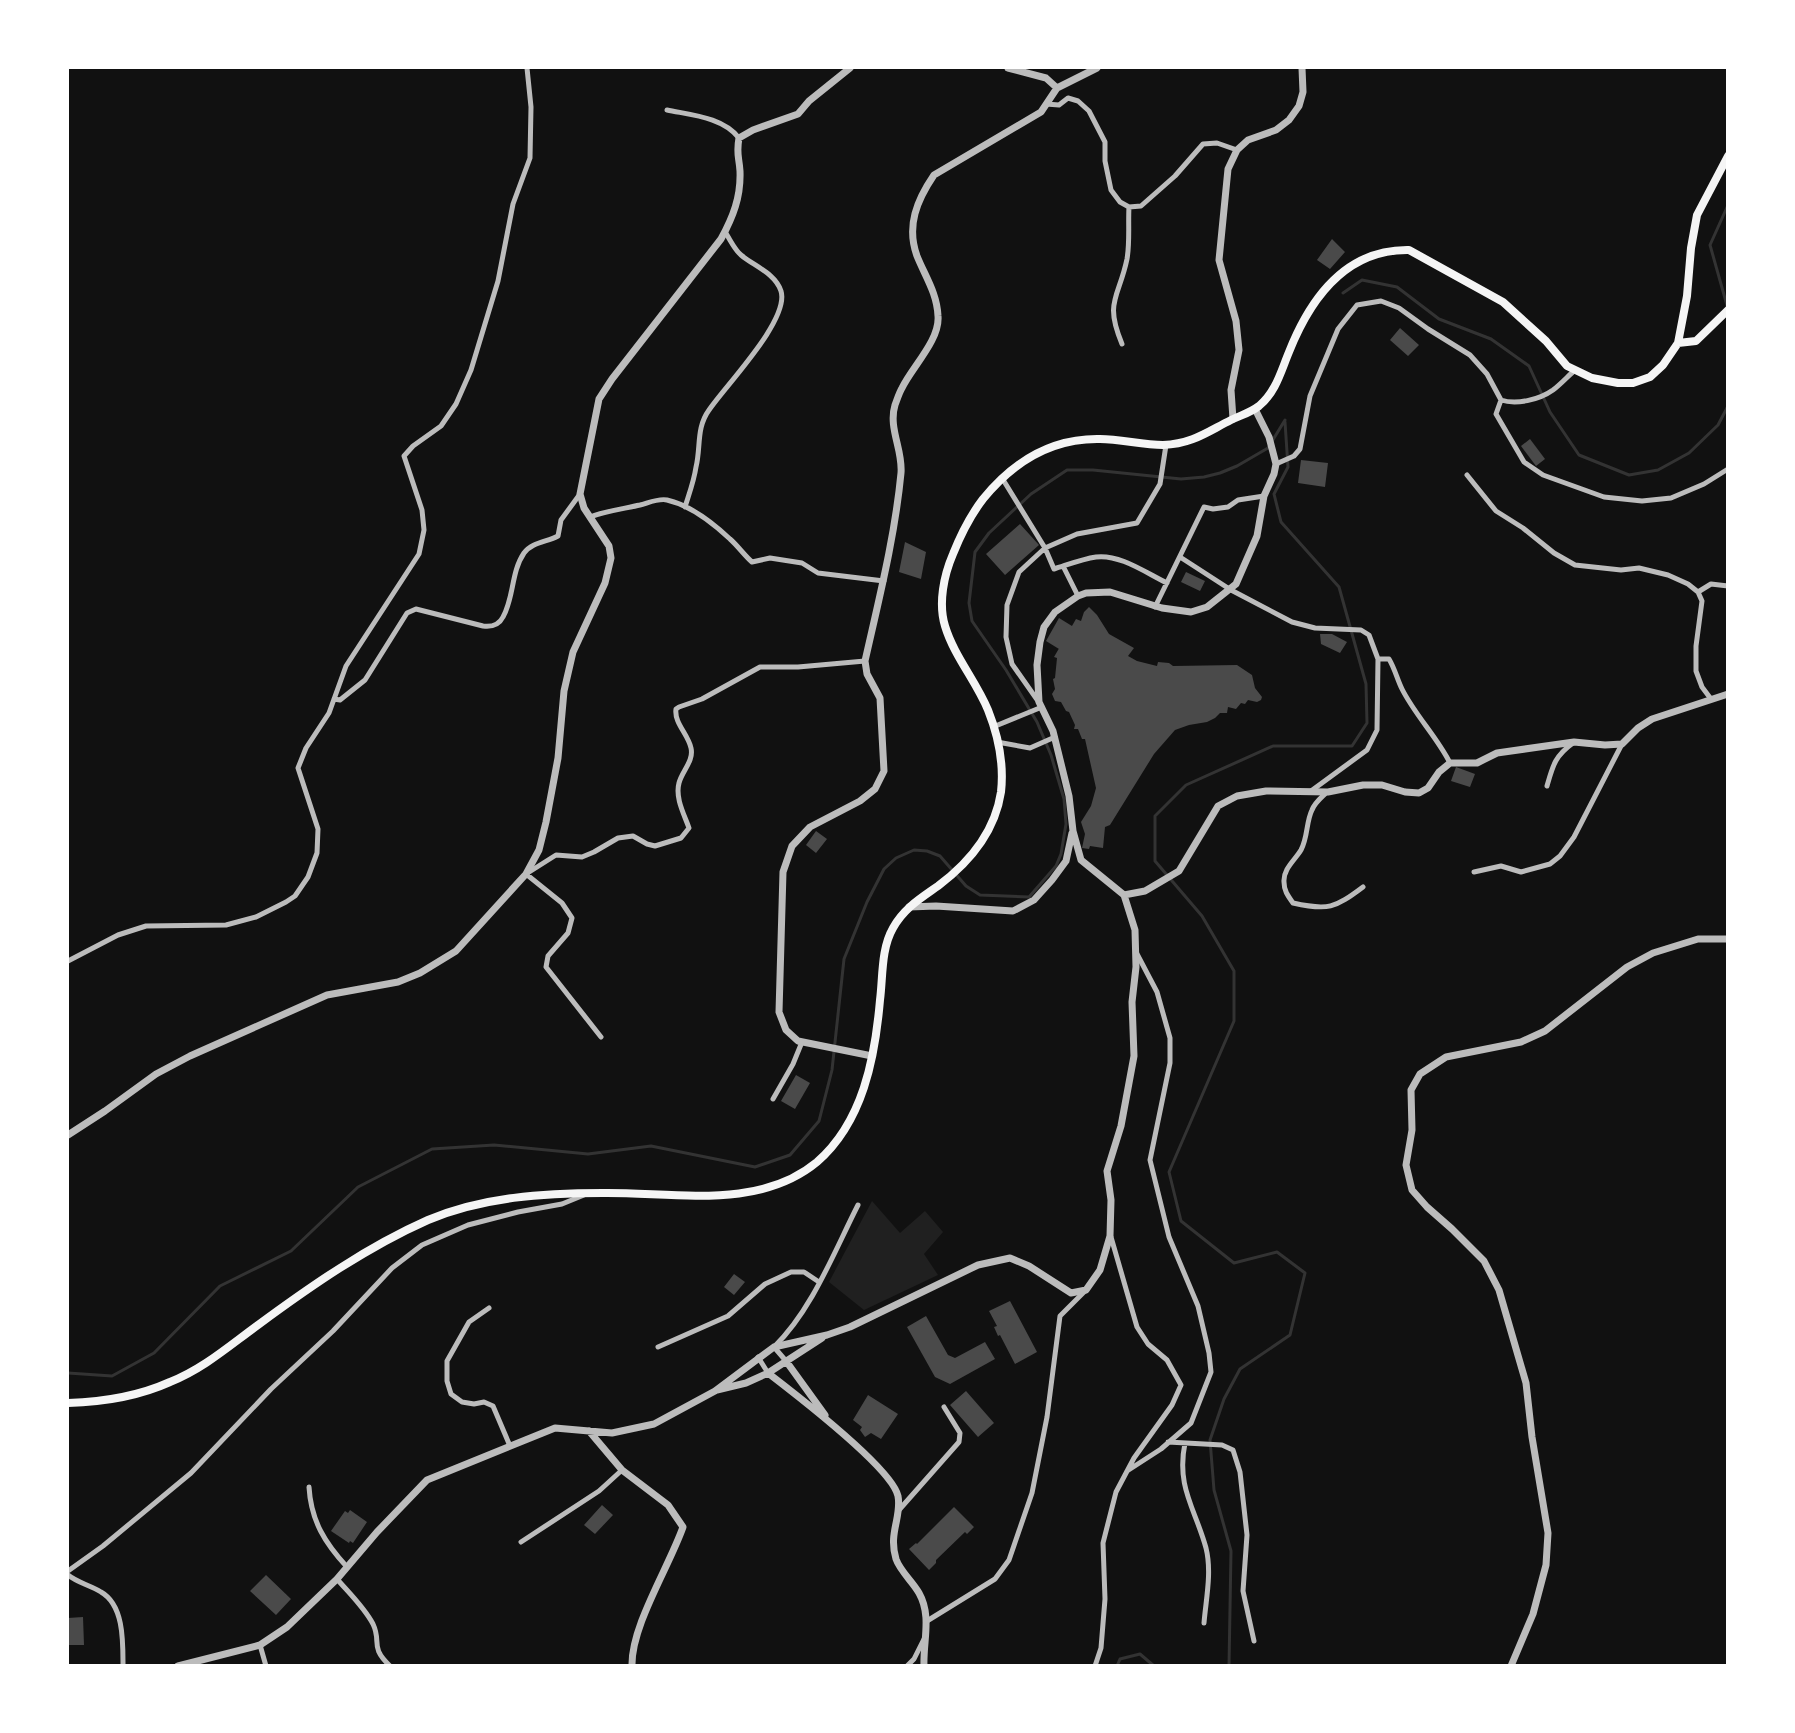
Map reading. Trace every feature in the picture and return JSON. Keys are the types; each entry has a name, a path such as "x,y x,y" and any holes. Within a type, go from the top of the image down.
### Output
{"main road":[{"path":"68,1403 125,1396 168,1384 213,1359 259,1324 338,1270 381,1243 428,1220 489,1201 587,1194 726,1195 753,1191 796,1175 812,1166 833,1146 847,1127 865,1084 878,1026 885,948 893,927 916,899 965,864 983,840 997,809 1003,766 988,710 965,670 944,623 943,592 948,566 968,519 1002,478 1014,466 1042,451 1069,441 1101,438 1166,445 1202,437 1255,409 1272,393 1306,315 1324,290 1347,267 1364,259 1398,250 1408,250 1503,302 1545,341 1567,366 1592,378 1618,383 1633,383 1650,377 1664,364 1678,343 1687,296 1691,248 1697,215 1728,156"},
{"path":"1678,343 1695,341 1728,310"}],"street":[{"path":"68,961 118,935 146,926 226,925 256,917 295,896 308,877 317,853 318,829 298,768 306,748 329,713 346,666 419,554 424,530 422,510 404,456 413,446 441,426 456,404 471,370 498,281 513,204 530,158 531,107 527,68"},
{"path":"334,699 340,700 365,680 411,610 416,609 483,626 491,626 504,616 515,576 525,553 534,545 558,536 561,520 580,494 599,399 725,232 732,218 739,193 740,169 736,151 740,138 753,130 798,114 809,101 850,68"},
{"path":"1008,68 1046,78 1057,88"},
{"path":"872,1056 798,1041 786,1030 779,1012 783,872 792,846 810,827 860,801 874,789 884,771 880,698 867,674 865,661 884,581 899,494 901,468 894,431 894,409 902,388 932,340 939,318 934,291 917,255 911,233 915,210 923,191 934,175 1041,112 1057,88 1097,68"},
{"path":"1233,419 1231,390 1239,350 1236,321 1219,260 1228,169 1237,150 1248,140 1276,130 1289,120 1299,106 1304,93 1302,68"},
{"path":"1046,104 1059,105 1068,98 1078,101 1089,111 1105,142 1105,161 1111,190 1120,202 1129,207 1141,206 1175,176 1203,144 1217,143 1237,150"},
{"path":"667,110 699,116 722,124 740,138"},
{"path":"1122,344 1113,312 1114,297 1127,258 1129,207"},
{"path":"686,507 697,466 699,429 708,411 743,369 776,321 780,306 781,292 770,276 739,254 725,232"},
{"path":"1278,462 1294,456 1300,449 1310,396 1338,330 1356,305 1381,301 1399,308 1470,355 1487,374 1501,400 1511,403 1529,400 1551,392 1575,370"},
{"path":"1501,400 1496,414 1524,462 1543,475 1604,496 1642,501 1671,498 1704,484 1728,469"},
{"path":"1039,706 1037,665 1044,627 1055,612 1078,596 1086,593 1110,592 1155,607 1191,612 1207,607 1236,584 1257,536 1264,496 1278,462 1255,409"},
{"path":"927,1621 994,1579 1010,1560 1032,1493 1047,1417 1060,1316 1086,1290 1100,1270 1110,1236 1111,1200 1107,1171 1121,1126 1134,1056 1132,1002 1136,952 1135,930 1124,895 1081,860 1073,831 1070,796 1053,738 1039,706 1012,664 1006,637 1007,605 1019,572 1046,548 1077,534 1137,523 1160,484 1166,445"},
{"path":"1467,475 1496,511 1524,528 1554,553 1575,565 1621,570 1639,568 1668,575 1688,584 1698,592 1702,601 1696,646 1696,671 1702,687 1711,699"},
{"path":"1002,478 1046,548 1054,569 1096,557 1109,558 1123,562 1167,583"},
{"path":"68,1135 156,1074 190,1056 327,995 398,982 420,973 456,951 526,874 539,850 546,822 558,758 564,691 573,651 605,583 611,558 609,546 584,508 580,494"},
{"path":"1155,607 1204,507 1213,509 1228,507 1238,500 1264,496"},
{"path":"590,517 610,509 664,499 686,507 731,540 752,562 770,558 802,563 818,573 884,581"},
{"path":"1180,557 1231,590 1292,622 1315,628 1362,630 1369,635 1378,659 1377,730 1367,750 1311,791"},
{"path":"1063,566 1078,596"},
{"path":"1698,592 1711,584 1728,586"},
{"path":"1378,659 1389,659 1396,670 1402,688 1450,763"},
{"path":"526,874 556,855 582,857 618,838 633,836 655,846 681,838 689,828 678,794 679,781 690,760 691,748 676,717 676,709 679,707 702,699 760,667 798,667 865,661"},
{"path":"1474,872 1501,867 1521,872 1550,864 1560,856 1574,837 1622,744 1638,728 1652,719 1728,694"},
{"path":"993,727 1039,706"},
{"path":"997,742 1030,748 1053,738"},
{"path":"1124,895 1145,891 1159,885 1179,871 1218,806 1237,796 1266,791 1328,792 1363,785 1382,785 1405,792 1419,793 1428,788 1439,772 1450,763 1477,763 1497,753 1574,742 1622,744"},
{"path":"1547,786 1559,753 1574,742"},
{"path":"1328,792 1310,812 1308,833 1301,851 1290,864 1283,880 1286,894 1293,903 1325,907 1343,902 1363,887"},
{"path":"909,907 936,906 1013,911 1034,900 1066,861 1073,831"},
{"path":"526,874 562,903 572,918 568,933 548,956 546,967 601,1037"},
{"path":"1511,1665 1533,1614 1545,1565 1548,1533 1532,1437 1526,1383 1499,1290 1484,1260 1412,1190 1406,1165 1412,1130 1411,1090 1420,1074 1446,1057 1521,1042 1545,1031 1627,967 1653,953 1698,939 1728,939"},
{"path":"1127,1471 1161,1449 1191,1422 1211,1372 1198,1306 1169,1237 1150,1160 1170,1063 1170,1038 1157,992 1136,952"},
{"path":"773,1099 793,1064 802,1042"},
{"path":"123,1665 120,1621 113,1603 103,1592 75,1580 68,1573 191,1473 271,1389 333,1331 392,1268 422,1245 468,1225 562,1204 587,1194"},
{"path":"178,1665 260,1645 287,1627 337,1580 377,1532 427,1480 555,1428 612,1433 654,1424 715,1390 774,1347 789,1332 819,1282 858,1205"},
{"path":"1095,1665 1101,1648 1105,1599 1103,1543 1116,1492 1134,1458 1172,1405 1181,1384 1167,1360 1148,1344 1137,1327 1110,1236"},
{"path":"774,1347 850,1327 978,1265 1010,1258 1029,1266 1071,1293 1086,1290"},
{"path":"658,1347 728,1316 765,1284 791,1272 804,1272 819,1282"},
{"path":"489,1308 469,1322 447,1361 447,1381 451,1394 462,1402 474,1404 484,1402 493,1406 510,1446"},
{"path":"715,1390 746,1383 768,1373 826,1335"},
{"path":"774,1347 830,1422"},
{"path":"758,1357 768,1373 830,1422 886,1476 898,1494 899,1510 892,1538 897,1561 920,1595 927,1621 924,1665"},
{"path":"899,1510 959,1442 960,1433 944,1407"},
{"path":"590,1431 622,1470 668,1505 683,1527 647,1610 631,1655 632,1665"},
{"path":"1168,1442 1222,1445 1233,1450 1240,1472 1247,1535 1243,1591 1254,1641"},
{"path":"1185,1443 1181,1460 1183,1483 1206,1549 1209,1578 1204,1623"},
{"path":"522,1542 599,1491 622,1470"},
{"path":"309,1487 311,1510 316,1524 328,1545 347,1568"},
{"path":"337,1580 356,1600 374,1625 378,1654 390,1665"},
{"path":"908,1665 914,1659 925,1638"},
{"path":"260,1645 266,1665"}],"shaded area":[{"path":"872,1201 900,1233 925,1211 943,1232 924,1254 938,1275 864,1310 829,1282"}],"building":[{"path":"1332,239 1345,252 1330,269 1317,260"},
{"path":"1400,328 1419,345 1408,356 1390,340"},
{"path":"1530,439 1545,459 1536,466 1521,446"},
{"path":"1301,460 1328,463 1325,487 1298,483"},
{"path":"1020,524 1039,545 1005,575 986,554"},
{"path":"905,542 926,552 921,579 899,572"},
{"path":"1186,572 1205,581 1200,591 1181,582"},
{"path":"1089,607 1109,634 1134,648 1128,656 1137,661 1157,666 1158,662 1169,663 1173,666 1237,665 1252,675 1255,688 1262,697 1257,702 1248,700 1245,704 1241,703 1236,709 1228,707 1227,713 1220,713 1207,722 1175,730 1154,754 1110,825 1105,827 1103,848 1090,846 1089,849 1082,848 1085,834 1081,822 1091,806 1096,788 1085,739 1082,739 1078,729 1074,729 1075,725 1069,712 1061,702 1055,701 1052,694 1055,689 1053,679 1057,658 1054,657 1076,619 1081,621 1084,612"},
{"path":"1059,618 1072,626 1059,649 1046,641"},
{"path":"1320,634 1332,634 1347,642 1340,653 1321,644"},
{"path":"1456,767 1475,774 1470,787 1451,781"},
{"path":"816,831 827,839 816,853 806,845"},
{"path":"796,1075 810,1083 795,1109 781,1101"},
{"path":"734,1274 745,1282 734,1295 724,1287"},
{"path":"1010,1301 1037,1352 1015,1364 1000,1335 998,1336 994,1327 997,1326 989,1311"},
{"path":"926,1316 948,1355 955,1358 985,1342 995,1359 950,1384 935,1377 907,1327"},
{"path":"966,1391 994,1423 978,1437 950,1405"},
{"path":"868,1395 898,1414 881,1439 871,1433 865,1437 860,1430 862,1427 853,1420"},
{"path":"602,1505 613,1515 595,1534 584,1525"},
{"path":"954,1507 974,1527 967,1534 965,1532 929,1570 909,1549 917,1544"},
{"path":"350,1510 367,1522 353,1543 350,1541 349,1543 331,1531 345,1511 348,1513"},
{"path":"266,1575 291,1599 276,1615 250,1591"},
{"path":"83,1617 84,1645 68,1645 68,1618"}],"waterway":[{"path":"1728,205 1710,245 1728,309"},
{"path":"1343,293 1362,280 1397,287 1439,319 1491,339 1529,366 1550,412 1579,455 1629,475 1658,470 1689,453 1718,425 1728,406"},
{"path":"68,1373 112,1376 154,1353 220,1286 291,1251 358,1187 432,1149 494,1145 588,1154 651,1146 755,1167 790,1155 819,1121 832,1070 844,959 867,902 884,869 896,858 914,850 927,851 940,856 966,886 980,895 1029,897 1056,866 1061,854 1066,824 1064,799 1051,755 1037,722 1006,670 972,621 969,603 975,552 989,533 1031,494 1067,470 1093,470 1181,479 1204,477 1237,466 1268,448 1285,420"},
{"path":"1229,1666 1231,1551 1214,1490 1210,1440 1224,1399 1240,1369 1290,1335 1305,1273 1277,1252 1234,1263 1181,1221 1169,1172 1234,1021 1234,971 1202,916 1155,861 1155,816 1186,785 1273,746 1352,746 1367,723 1366,684 1339,587 1281,522 1274,494 1288,467 1285,422"},
{"path":"1117,1666 1120,1659 1140,1654 1154,1666"}]}
